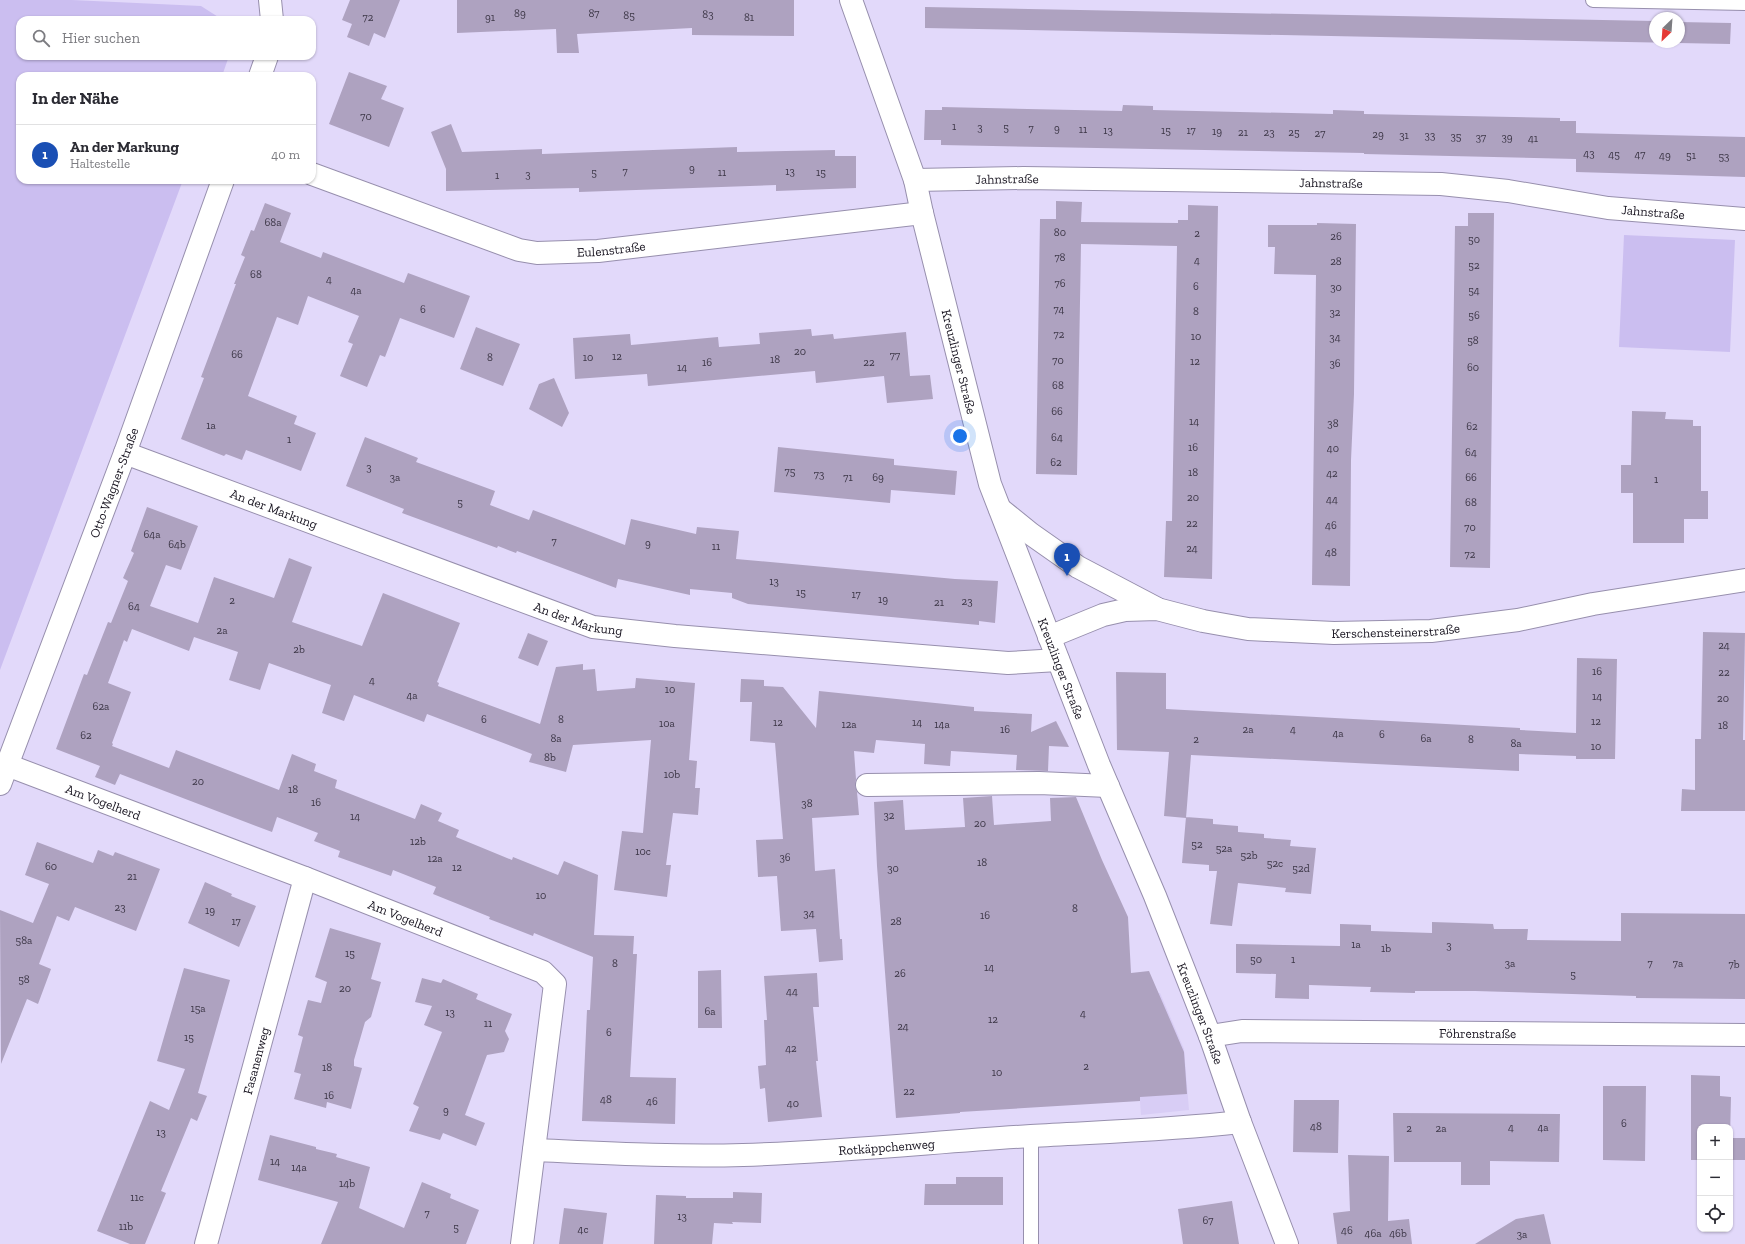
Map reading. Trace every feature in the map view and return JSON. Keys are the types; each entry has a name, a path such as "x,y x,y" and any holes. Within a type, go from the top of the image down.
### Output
{"street":[{"path":"270,0 272,16"},
{"name":"Kreuzlinger Straße","path":"851,0 915,180 988,477 1108,786 1155,896 1210,1036 1240,1122 1287,1244"},
{"path":"261,72 266,60"},
{"name":"Eulenstraße","path":"316,175 519,250 537,253 598,251 922,212"},
{"name":"Jahnstraße","path":"915,180 1023,178 1441,184 1508,191 1608,208 1745,219"},
{"name":"Otto-Wagner-Straße","path":"4,774 124,453 222,184"},
{"name":"An der Markung","path":"124,453 593,627 675,636 1008,663 1058,660"},
{"path":"999,508 1031,534 1078,567 1157,609"},
{"name":"Kerschensteinerstraße","path":"1050,637 1103,615 1125,610 1157,609 1202,621 1248,629 1334,633 1431,631 1518,620 1594,604 1745,580"},
{"name":"Am Vogelherd","path":"4,774 305,878 544,972 554,984 522,1244"},
{"path":"867,785 1039,783 1108,786"},
{"name":"Fasanenweg","path":"206,1244 305,878"},
{"name":"Föhrenstraße","path":"1210,1036 1242,1032 1745,1035"},
{"name":"Rotkäppchenweg","path":"534,1150 742,1155 837,1151 1031,1136 1184,1128 1240,1122"}],"lane":[{"path":"1593,0 1745,3"},
{"path":"1031,1136 1031,1244"}],"shaded area":[{"path":"0,0 72,0 201,6 217,16 16,16 16,60 228,60 223,72 16,72 16,184 182,184 0,670"},
{"path":"1624,235 1735,240 1730,352 1619,347"},
{"path":"1160,993 1184,1049 1189,1110 1141,1115 1132,995"}],"building":[{"path":"350,0 400,0 385,38 374,33 369,46 347,37 352,24 342,20"},
{"path":"457,0 794,0 794,36 692,35 692,28 577,34 579,53 557,53 556,29 457,33"},
{"path":"925,7 1649,21 1649,42 925,28"},
{"path":"1685,22 1731,23 1730,44 1685,43"},
{"path":"349,72 387,86 381,99 404,108 389,147 329,124"},
{"path":"1123,105 1153,106 1153,110 1333,114 1333,110 1364,111 1364,114 1560,118 1560,121 1576,121 1576,133 1745,137 1745,177 1576,172 1576,159 1364,153 941,145 941,140 924,140 925,110 942,110 942,107 1122,111"},
{"path":"451,124 462,152 542,149 542,154 737,147 737,152 835,150 835,156 856,156 856,188 776,191 776,185 579,192 579,188 446,191 446,169 431,132"},
{"path":"1056,201 1082,202 1081,222 1178,223 1178,220 1188,220 1188,205 1218,206 1212,579 1164,577 1166,521 1172,521 1177,246 1081,244 1077,475 1036,474 1040,219 1056,219"},
{"path":"265,203 291,213 280,242 321,258 323,252 404,283 408,273 470,296 454,338 400,318 385,357 380,355 367,387 340,376 353,344 348,342 359,316 308,296 298,325 277,317 248,396 297,416 294,424 316,433 301,471 246,450 242,460 226,454 224,456 181,439 204,378 201,377 245,257 241,255 251,230 254,231"},
{"path":"1468,213 1494,213 1490,568 1450,567 1455,226 1468,226"},
{"path":"1317,223 1356,224 1350,586 1312,585 1316,275 1274,274 1275,247 1268,247 1268,225 1317,225"},
{"path":"476,327 520,344 503,386 460,369"},
{"path":"811,329 812,336 833,334 834,339 906,332 910,376 930,375 933,399 887,403 884,376 816,383 815,371 648,386 647,374 575,379 573,338 630,334 631,345 718,337 719,347 760,344 759,333"},
{"path":"554,378 569,413 562,427 529,409 539,384"},
{"path":"1632,411 1666,412 1665,419 1693,420 1693,426 1701,426 1701,491 1708,491 1708,519 1684,519 1684,543 1633,543 1633,493 1621,493 1621,465 1631,465"},
{"path":"365,437 418,458 416,462 495,491 490,505 529,520 533,510 625,545 631,519 696,534 697,527 739,531 736,559 955,579 998,581 995,623 979,621 979,625 748,604 732,598 732,593 690,589 690,595 618,579 616,588 517,551 516,553 498,546 497,548 402,513 404,509 346,486"},
{"path":"778,447 894,459 894,465 957,471 955,495 891,490 890,503 774,492"},
{"path":"147,507 198,526 181,570 166,565 150,606 198,623 214,577 274,598 289,558 312,567 292,622 362,646 383,593 460,623 437,682 439,683 438,686 540,724 556,667 583,664 583,670 595,669 597,691 635,688 636,678 695,683 689,760 697,761 695,788 700,788 698,815 673,813 666,865 671,865 667,897 614,890 622,831 643,833 651,740 573,745 566,772 529,762 532,754 427,714 424,722 354,695 344,721 322,713 331,685 269,663 260,690 229,680 238,652 194,637 189,651 132,629 127,642 124,640 108,683 131,692 112,746 169,768 176,750 279,790 292,754 316,764 314,771 337,780 335,788 415,819 421,804 442,813 438,821 459,830 456,837 512,860 513,857 558,875 564,861 598,875 594,935 634,936 633,954 637,954 630,1077 676,1078 675,1124 582,1121 587,1010 590,1010 593,957 534,933 533,936 489,919 490,917 433,894 436,887 393,870 391,876 338,857 340,851 314,841 318,833 277,817 272,832 120,774 115,785 95,777 100,766 56,749 84,674 87,675 108,622 111,623 128,581 123,578 134,553 131,551"},
{"path":"1703,632 1745,633 1743,740 1745,740 1745,811 1681,811 1682,789 1695,790 1695,739 1701,739"},
{"path":"528,633 548,641 538,666 518,658"},
{"path":"1577,658 1617,659 1615,759 1576,759 1576,756 1519,754 1519,771 1191,755 1186,818 1164,816 1169,752 1117,750 1116,672 1166,673 1166,709 1520,728 1520,730 1576,733"},
{"path":"741,679 764,680 764,686 783,687 816,728 819,691 974,707 974,711 1032,714 1031,732 1056,721 1069,747 1049,746 1048,771 1016,770 1017,755 951,751 950,766 924,764 925,744 876,740 874,753 854,751 855,786 859,815 812,818 815,871 835,869 840,939 842,939 843,960 819,962 816,929 781,931 777,876 758,877 756,840 783,839 775,743 750,741 752,702 740,702"},
{"path":"992,796 994,825 1051,821 1050,798 1076,797 1128,917 1131,973 1149,971 1184,1052 1187,1094 1140,1097 1140,1101 960,1112 896,1118 877,866 874,802 903,800 905,830 965,827 963,798"},
{"path":"1186,817 1213,819 1213,824 1238,826 1238,832 1264,834 1264,838 1291,840 1290,846 1316,848 1311,894 1285,892 1286,888 1238,883 1232,926 1210,924 1217,871 1209,871 1209,865 1182,863"},
{"path":"37,842 93,863 98,850 113,856 115,852 160,869 136,931 75,907 69,921 57,916 39,964 51,969 38,1004 27,999 1,1064 0,910 33,923 49,884 25,875"},
{"path":"205,882 232,894 231,896 256,906 239,947 188,923"},
{"path":"1621,913 1745,914 1745,999 1636,998 1636,996 1475,991 1415,991 1415,993 1370,992 1371,987 1309,985 1309,999 1275,998 1276,974 1236,973 1236,944 1340,946 1340,924 1371,925 1371,931 1432,933 1432,922 1493,924 1494,929 1528,929 1527,940 1621,941"},
{"path":"330,928 381,943 371,979 381,982 371,1017 365,1022 354,1060 354,1066 362,1068 351,1109 327,1102 326,1108 294,1099 301,1074 294,1072 303,1037 298,1035 308,1000 321,1003 327,982 315,977"},
{"path":"184,968 230,980 198,1093 207,1096 197,1121 191,1118 161,1191 166,1193 145,1244 130,1244 97,1231 150,1101 169,1110 185,1069 157,1061"},
{"path":"721,970 722,1028 698,1028 698,971"},
{"path":"817,973 819,1007 813,1007 818,1061 816,1061 822,1117 768,1122 765,1088 760,1089 758,1066 766,1065 764,1020 767,1020 764,976"},
{"path":"422,978 441,983 443,979 478,994 476,999 512,1014 505,1031 509,1039 504,1052 487,1055 465,1115 485,1123 476,1146 443,1133 440,1140 409,1131 419,1107 413,1104 442,1032 424,1025 432,1006 415,1002"},
{"path":"1691,1075 1720,1076 1720,1096 1731,1097 1730,1124 1697,1124 1697,1160 1691,1160"},
{"path":"1603,1086 1646,1086 1645,1161 1603,1160"},
{"path":"1294,1100 1339,1100 1338,1153 1293,1152"},
{"path":"1393,1113 1560,1114 1559,1162 1490,1161 1490,1185 1461,1185 1461,1162 1394,1162"},
{"path":"270,1135 316,1147 316,1149 337,1154 336,1157 370,1167 359,1208 404,1228 422,1182 451,1194 450,1198 479,1210 466,1244 321,1244 338,1202 258,1180"},
{"path":"1733,1138 1745,1138 1745,1160 1733,1160"},
{"path":"1348,1155 1389,1156 1388,1221 1409,1219 1412,1244 1337,1244 1333,1213 1350,1211"},
{"path":"956,1177 1003,1177 1003,1205 924,1205 925,1184 956,1184"},
{"path":"733,1192 762,1193 761,1223 714,1223 712,1244 654,1244 656,1195 686,1196 686,1198 733,1198"},
{"path":"1232,1201 1239,1244 1183,1244 1178,1209"},
{"path":"564,1208 607,1213 603,1244 559,1244"},
{"path":"1544,1214 1551,1244 1475,1244 1516,1219"}],"place":[{"name":"An der Markung","path":"1067,576"}]}
